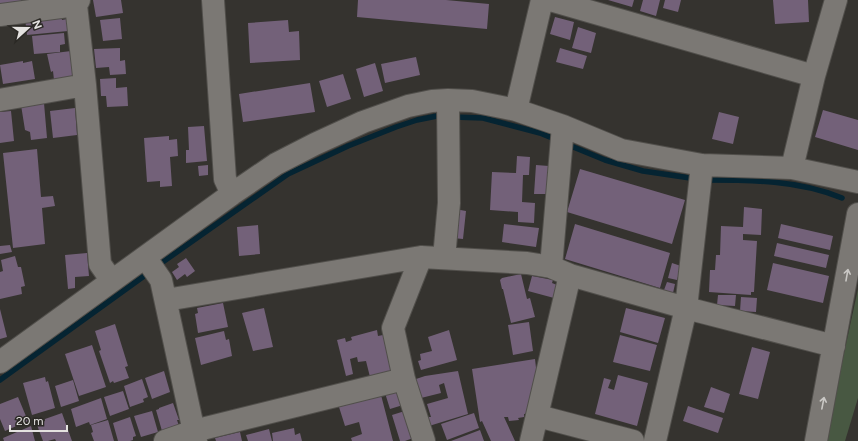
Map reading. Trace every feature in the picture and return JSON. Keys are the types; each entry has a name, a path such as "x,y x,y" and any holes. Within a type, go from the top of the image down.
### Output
{"street":[{"path":"213,0 225,178 232,194"},
{"path":"516,110 542,0"},
{"path":"550,0 814,76"},
{"path":"792,168 814,76 836,0"},
{"path":"0,14 77,2 100,264 112,281"},
{"path":"0,100 85,85"},
{"path":"0,362 112,281 151,265 232,194 276,164 363,122 408,106 432,101 448,110 472,101 516,110 562,137 621,150 701,175 792,168 858,182"},
{"path":"444,258 449,204 448,110"},
{"path":"531,441 538,416 560,271 562,137"},
{"path":"655,441 686,308 701,175"},
{"path":"816,441 858,214"},
{"path":"421,257 393,328 404,379 424,441"},
{"path":"166,300 421,257 527,263 560,271 686,308 834,346"},
{"path":"151,265 161,280 195,436"},
{"path":"164,441 195,436 404,379"},
{"path":"538,416 633,441"}],"green space":[{"path":"858,289 858,398 845,441 825,441"}],"building":[{"path":"0,0 21,0 22,5 0,9"},
{"path":"93,0 121,0 123,13 96,17"},
{"path":"358,0 446,0 489,4 487,29 357,17"},
{"path":"608,0 634,0 632,7"},
{"path":"643,0 660,0 656,16 640,11"},
{"path":"665,0 681,0 678,12 663,8"},
{"path":"773,0 808,0 809,22 775,24"},
{"path":"61,14 62,20 67,19 68,31 27,35 25,18"},
{"path":"555,17 574,22 570,40 550,34"},
{"path":"120,18 122,39 103,41 100,20"},
{"path":"288,20 289,32 299,31 300,60 250,63 248,23"},
{"path":"578,27 596,33 591,53 572,48"},
{"path":"64,33 65,44 60,45 60,52 34,54 32,36"},
{"path":"120,48 120,61 125,60 126,74 110,75 109,67 96,68 94,49"},
{"path":"560,48 587,56 583,69 556,62"},
{"path":"71,51 73,76 54,80 53,71 51,72 47,54"},
{"path":"416,57 420,75 385,83 381,64"},
{"path":"23,61 23,63 32,61 35,79 3,84 0,65"},
{"path":"375,63 383,91 364,97 356,69"},
{"path":"343,74 351,99 327,107 319,81"},
{"path":"116,78 116,88 127,87 128,106 107,107 106,96 101,96 100,79"},
{"path":"310,83 315,112 243,122 239,94"},
{"path":"44,103 47,138 31,140 30,132 25,130 21,105"},
{"path":"75,108 77,135 53,138 50,111"},
{"path":"823,110 858,120 858,150 815,137"},
{"path":"11,111 14,141 0,143 0,112"},
{"path":"719,112 739,117 733,144 712,139"},
{"path":"204,126 207,161 186,163 186,150 189,150 188,127"},
{"path":"169,136 169,140 177,139 178,156 170,157 172,186 160,187 160,181 147,182 144,138"},
{"path":"37,149 41,197 53,196 55,206 42,208 45,244 13,248 3,153"},
{"path":"517,156 530,157 529,175 523,175 522,202 535,203 534,223 518,222 518,212 490,210 492,172 516,173"},
{"path":"208,165 208,175 199,176 198,166"},
{"path":"536,165 549,166 547,194 534,194"},
{"path":"580,169 685,200 672,244 567,212"},
{"path":"744,207 762,209 761,235 743,234 743,240 757,241 754,292 751,292 751,295 709,292 710,270 715,270 716,255 720,255 721,226 743,227"},
{"path":"455,209 466,211 463,239 453,238"},
{"path":"504,224 539,228 536,247 502,242"},
{"path":"575,224 670,253 660,288 565,259"},
{"path":"781,224 833,236 830,250 778,238"},
{"path":"258,225 260,254 239,256 237,227"},
{"path":"777,243 829,255 826,268 774,256"},
{"path":"10,245 12,252 0,254 0,246"},
{"path":"87,253 89,276 75,277 75,288 68,289 65,255"},
{"path":"15,256 18,267 21,267 25,286 21,287 22,294 0,299 0,272 3,271 1,260"},
{"path":"186,258 195,271 187,277 185,274 177,280 172,272 179,267 177,264"},
{"path":"672,263 681,266 677,280 668,278"},
{"path":"773,263 829,276 823,303 767,290"},
{"path":"521,274 527,299 530,298 535,317 511,323 500,280 502,278"},
{"path":"532,276 553,280 552,283 557,285 554,298 528,291"},
{"path":"667,282 675,284 673,293 664,290"},
{"path":"718,295 736,295 735,306 717,305"},
{"path":"741,297 757,298 756,312 740,311"},
{"path":"223,303 228,327 198,333 195,314 198,313 197,308"},
{"path":"264,308 273,347 253,351 242,313"},
{"path":"626,308 665,318 658,343 620,332"},
{"path":"0,309 7,337 0,339"},
{"path":"529,322 533,351 513,355 508,325"},
{"path":"115,324 128,366 125,367 129,378 110,383 99,351 101,350 95,331"},
{"path":"377,330 378,336 383,335 391,371 370,377 366,361 358,362 357,357 350,359 353,374 346,376 337,340 345,338 346,342 352,340 351,337"},
{"path":"449,330 457,360 421,370 418,361 421,360 420,354 432,351 428,337"},
{"path":"224,331 226,340 229,339 232,356 201,365 195,338"},
{"path":"620,335 657,345 650,371 613,362"},
{"path":"92,345 106,387 79,396 65,354"},
{"path":"752,347 770,352 758,399 739,394"},
{"path":"535,359 538,385 530,413 524,414 524,417 518,418 519,420 509,421 508,417 504,417 515,441 491,441 482,421 480,422 472,369"},
{"path":"164,371 170,392 152,399 145,378"},
{"path":"458,371 468,414 429,426 427,417 431,417 427,404 448,398 444,383 439,385 441,393 421,398 416,379 425,376"},
{"path":"618,375 648,383 637,426 595,414 604,378 611,380 608,388 614,390"},
{"path":"45,377 46,382 48,381 55,408 32,415 23,383"},
{"path":"142,379 148,397 143,399 144,402 130,407 124,386"},
{"path":"73,380 79,401 61,407 55,386"},
{"path":"711,387 730,394 724,413 704,407"},
{"path":"397,388 403,405 390,409 385,393"},
{"path":"123,391 129,409 110,416 104,397"},
{"path":"381,395 393,441 352,441 351,438 362,434 359,422 345,426 339,407"},
{"path":"18,397 28,421 5,431 0,419 0,404"},
{"path":"101,398 107,419 90,425 89,422 76,427 71,409"},
{"path":"173,403 179,420 177,420 179,426 162,431 156,410"},
{"path":"688,406 723,418 718,433 683,421"},
{"path":"408,410 416,437 405,441 400,441 392,415"},
{"path":"152,411 158,432 141,437 134,416"},
{"path":"62,413 72,441 56,441 55,439 43,441 37,425 45,421 45,419"},
{"path":"474,413 479,428 447,440 441,424"},
{"path":"130,417 136,436 130,441 118,441 113,423"},
{"path":"108,420 114,441 94,441 91,433 93,432 91,425"},
{"path":"31,426 35,441 4,441 3,438"},
{"path":"294,428 295,435 300,433 302,441 273,441 272,433"},
{"path":"269,429 272,441 248,441 246,435"},
{"path":"480,430 484,441 451,441"},
{"path":"240,432 242,441 216,441 215,438"}],"waterway":[{"path":"157,266 288,174 348,146 396,127 417,120 444,116"},
{"path":"453,117 483,118 540,133 557,140"},
{"path":"566,144 605,160 643,171 697,179"},
{"path":"705,180 740,180 792,184 826,192 842,198"},
{"path":"0,380 151,271"}]}
